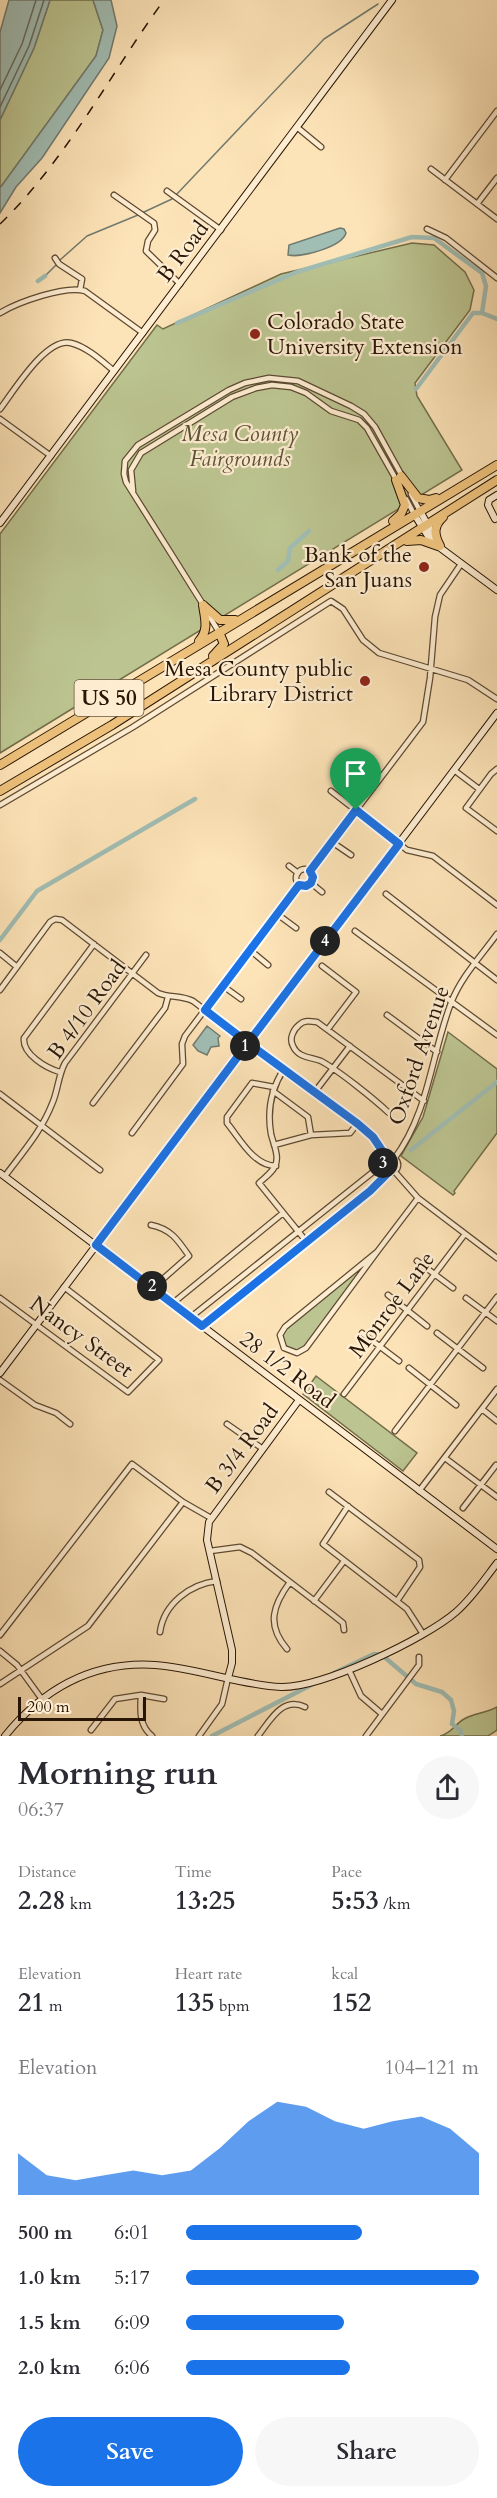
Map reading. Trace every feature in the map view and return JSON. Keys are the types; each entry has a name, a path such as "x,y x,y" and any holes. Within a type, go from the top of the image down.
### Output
{"highway":[{"path":"399,478 415,496 429,500 497,465"},
{"name":"US 50","path":"0,765 497,465"},
{"path":"337,561 403,512 405,505 399,478"},
{"path":"441,548 435,534 439,521 486,491 497,480"},
{"name":"US 50","path":"0,791 195,672 497,480"},
{"path":"400,542 412,529 417,514"},
{"path":"400,542 418,539 441,548"},
{"path":"203,605 220,620 239,620"},
{"path":"189,650 205,633 203,605"},
{"path":"195,672 222,647 224,641 219,632"}],"street":[{"name":"B Road","path":"0,523 298,128 389,1"},
{"path":"445,180 497,111"},
{"path":"298,128 321,147"},
{"path":"430,169 497,219"},
{"path":"477,204 497,178"},
{"path":"167,191 221,230"},
{"path":"114,195 154,223 155,230 146,251 180,284"},
{"path":"427,229 446,238 497,278"},
{"path":"55,258 59,264 82,279 80,290"},
{"path":"0,313 69,289 80,290 142,333"},
{"path":"0,409 46,350 60,342 73,343 114,371"},
{"path":"219,632 126,482 124,468 127,456 138,446 229,390 245,383 269,378 298,381 364,414 375,427 417,514 441,548 497,590"},
{"path":"133,491 131,470 141,453 232,397 272,385 291,387 306,393 332,411 359,420 367,428 399,478"},
{"path":"0,419 51,456"},
{"path":"495,519 488,505 489,500 497,495"},
{"path":"310,871 423,722 435,617 440,595 461,564"},
{"path":"0,805 114,739 331,601 343,609 363,640 379,653 468,680 497,699"},
{"path":"0,1373 497,713"},
{"path":"454,770 479,789"},
{"path":"497,770 479,789 466,808 497,831"},
{"path":"331,791 399,844 415,853 426,853 433,856 497,905"},
{"path":"332,842 351,855"},
{"path":"289,866 298,873"},
{"path":"304,869 310,871 313,877 311,883 306,886 299,885 296,879 298,873 304,869"},
{"path":"311,883 322,891"},
{"path":"132,1133 183,1064 182,1044 185,1036 299,885"},
{"path":"386,894 497,980"},
{"path":"277,914 296,928"},
{"path":"0,990 50,922 55,919 62,920 158,993 185,997 205,1010 358,1124 373,1137 387,1158 394,1159 398,1164 394,1172"},
{"path":"355,931 497,1035"},
{"name":"Oxford Avenue","path":"394,1159 414,1127 424,1101 451,1003 462,981 497,934"},
{"path":"60,1072 29,1053 24,1047 24,1038 94,944"},
{"path":"250,950 268,964"},
{"path":"0,954 17,967"},
{"name":"B 4/10 Road","path":"2,1175 42,1127 53,1102 60,1072 73,1051 146,955"},
{"path":"322,966 356,992 328,1029"},
{"path":"223,986 242,999"},
{"path":"93,1103 165,1008 168,996"},
{"path":"387,1015 438,1053"},
{"path":"389,1113 320,1061 305,1057 296,1051 291,1043 294,1030 298,1025 309,1021 317,1022 424,1101"},
{"path":"314,1093 350,1046"},
{"path":"284,1069 273,1089 270,1121 277,1156 276,1166 259,1183 306,1241"},
{"path":"276,1166 266,1166 258,1161 227,1123 227,1117 252,1083 273,1089 308,1118 311,1135"},
{"path":"0,1094 100,1170"},
{"path":"274,1145 311,1135 350,1133 358,1124"},
{"path":"191,1317 382,1167 387,1158"},
{"path":"382,1167 388,1173"},
{"path":"202,1326 370,1191 388,1173 394,1172"},
{"path":"394,1172 418,1198 497,1258"},
{"name":"28 1/2 Road","path":"2,1175 497,1549"},
{"path":"377,1252 341,1279 285,1327 280,1335 284,1348 297,1353 306,1348 418,1198"},
{"path":"173,1303 283,1213"},
{"path":"151,1225 165,1228 177,1237 189,1256 155,1289"},
{"name":"Monroe Lane","path":"344,1394 465,1234"},
{"path":"417,1261 453,1288"},
{"name":"Nancy Street","path":"0,1298 128,1392 159,1360 64,1287"},
{"path":"388,1295 427,1326"},
{"path":"395,1431 497,1297"},
{"path":"466,1298 497,1322"},
{"path":"362,1333 399,1361"},
{"path":"437,1334 483,1368"},
{"path":"409,1368 456,1405"},
{"path":"0,1380 35,1406 56,1413 70,1424"},
{"path":"419,1491 497,1389"},
{"name":"B 3/4 Road","path":"211,1518 299,1400"},
{"path":"482,1409 497,1421"},
{"path":"227,1424 263,1449"},
{"path":"445,1458 497,1497"},
{"path":"0,1635 132,1464 183,1502 211,1518 207,1528 210,1551 232,1650 232,1663 222,1704 199,1736"},
{"path":"463,1508 496,1465"},
{"path":"329,1492 420,1563 417,1573 397,1601"},
{"path":"0,1684 88,1626 183,1502"},
{"path":"348,1506 323,1544 412,1614 423,1634"},
{"path":"210,1551 240,1547 343,1623 344,1630"},
{"path":"314,1601 344,1561"},
{"path":"5,1736 41,1698 84,1675 111,1667 155,1665 255,1684 284,1687 307,1684 349,1670 423,1634 446,1620 462,1607 497,1563"},
{"path":"160,1632 161,1624 166,1616 187,1590 196,1585 217,1581"},
{"path":"287,1649 280,1641 273,1613 277,1599 290,1582"},
{"path":"0,1652 21,1670 41,1698"},
{"path":"366,1736 419,1665 419,1657"},
{"path":"349,1670 361,1696 382,1714"},
{"path":"91,1730 107,1707 116,1700 141,1695 164,1699"},
{"path":"141,1695 141,1721 145,1730 152,1736"},
{"path":"258,1736 281,1708 295,1704 305,1707"}],"green space":[{"path":"50,0 93,0 103,30 96,56 0,188 0,120 34,48"},
{"name":"Mesa County Fairgrounds","path":"412,243 434,245 465,272 474,290 470,310 415,383 417,396 462,470 0,753 0,534 157,325 163,329 281,274"},
{"path":"448,1032 497,1069 497,1133 453,1195 401,1156 423,1117"},
{"path":"366,1263 307,1344 293,1351 284,1346 282,1336 285,1330"},
{"path":"316,1376 417,1453 403,1471 303,1394"},
{"path":"497,1707 497,1730 488,1736 440,1736 468,1717"}],"water":[{"path":"9,0 50,0 34,48 0,120 0,32"},
{"path":"93,0 111,0 117,26 109,58 42,158 16,187 0,213 0,188 96,56 103,30"},
{"path":"340,228 346,233 337,243 311,253 288,255 289,245"},
{"path":"207,1026 220,1036 219,1046 211,1047 207,1055 198,1051 193,1045"}],"waterway":[{"path":"176,195 324,39 378,4"},
{"path":"144,212 172,199"},
{"path":"60,260 87,236 138,215"},
{"path":"177,323 297,272 412,237 434,238 482,273 486,286 482,313"},
{"path":"45,276 57,264"},
{"path":"38,281 45,276"},
{"path":"416,389 473,313 482,313 497,319"},
{"path":"278,570 288,561 290,548 309,531"},
{"path":"0,940 37,891 195,799"},
{"path":"411,1150 497,1082"},
{"path":"334,1673 374,1654 382,1655 416,1684 442,1692 451,1700 454,1711 452,1724 460,1730 462,1736"},
{"path":"212,1736 313,1684"}],"railway":[{"path":"0,224 24,199 67,144 164,0"}],"place":[{"name":"Colorado State University Extension","path":"255,334"},
{"name":"Bank of the San Juans","path":"424,567"},
{"name":"Mesa County public Library District","path":"365,681"}],"route":[{"path":"356,810 310,871 313,877 311,883 308,886 299,885 205,1010 248,1043 96,1245 202,1326 370,1191 388,1173 382,1167 387,1158 373,1137 248,1043 399,844 356,810"}]}
